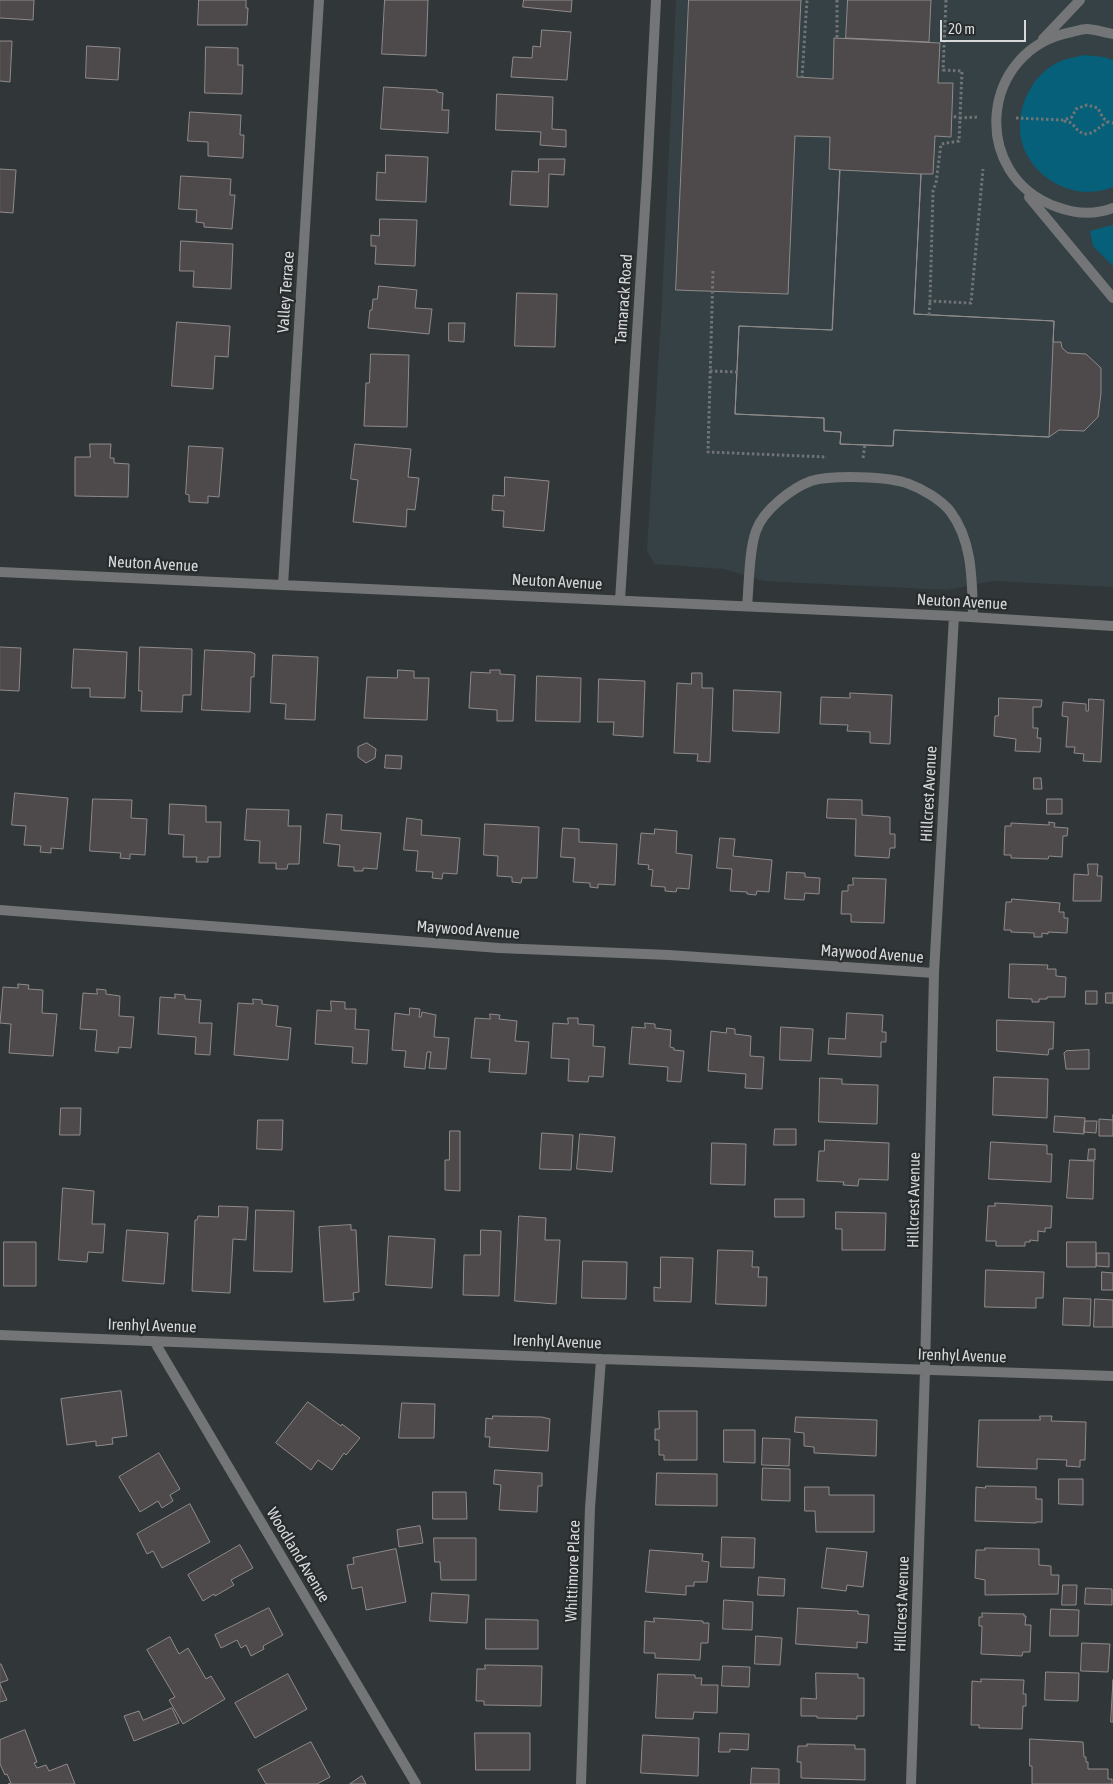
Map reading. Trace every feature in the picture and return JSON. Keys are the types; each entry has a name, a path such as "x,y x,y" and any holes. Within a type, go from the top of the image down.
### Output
{"street":[{"name":"Valley Terrace","path":"283,585 319,0"},
{"name":"Tamarack Road","path":"620,600 648,176 656,0"},
{"path":"1080,0 1015,65 1004,81 995,118 1000,153 1016,180 1113,298"},
{"path":"1039,43 1055,35 1087,29 1113,34"},
{"path":"1016,180 1041,201 1071,212 1100,213 1113,208"},
{"path":"747,606 752,546 756,530 766,515 781,499 796,488 811,482 825,478 860,478 892,480 909,484 932,496 950,511 960,528 969,552 973,617"},
{"name":"Neuton Avenue","path":"0,572 954,616 1113,626"},
{"name":"Hillcrest Avenue","path":"911,1784 925,1370 934,973 954,616"},
{"name":"Maywood Avenue","path":"0,910 499,948 670,955 934,973"},
{"name":"Irenhyl Avenue","path":"0,1335 600,1359 1113,1376"},
{"name":"Woodland Avenue","path":"154,1341 416,1784"},
{"name":"Whittimore Place","path":"581,1784 590,1508 600,1359"}],"path":[{"path":"802,78 807,0"},
{"path":"837,0 837,38"},
{"path":"929,315 933,191 936,183 941,144 959,141 962,71 943,70 946,0"},
{"path":"1063,120 1072,117 1076,109 1087,105 1098,108 1103,118 1107,122 1113,123"},
{"path":"952,116 960,118 1063,120 1072,123 1084,134 1095,133 1107,122"},
{"path":"930,302 971,303 983,170"},
{"path":"713,272 708,452 834,457"},
{"path":"710,371 737,372"},
{"path":"860,478 865,444"}],"shaded area":[{"path":"676,0 1113,0 1113,587 994,581 947,590 764,581 724,569 654,564 647,550 662,301"},
{"path":"1084,55 1113,60 1113,187 1101,191 1088,192 1064,188 1043,175 1027,155 1022,142 1020,128 1024,101 1039,77 1061,61"},
{"path":"1113,225 1113,266 1093,246 1090,231"}],"building":[{"path":"0,0 34,0 33,20 0,18"},
{"path":"199,0 246,0 246,8 248,8 247,25 198,25"},
{"path":"385,0 428,0 426,56 382,54"},
{"path":"524,0 572,0 571,12 523,7"},
{"path":"689,0 801,0 797,77 833,79 834,38 940,43 938,83 953,83 951,137 935,136 933,174 921,174 914,314 1054,321 1049,437 894,430 893,446 840,444 841,432 824,431 824,418 735,414 739,326 832,330 840,170 829,169 830,137 795,136 788,294 676,290"},
{"path":"848,0 931,0 929,42 846,38"},
{"path":"542,30 571,32 567,80 511,77 513,57 532,58 533,46 540,47"},
{"path":"0,41 12,41 10,82 0,81"},
{"path":"87,46 120,48 118,80 86,78"},
{"path":"206,47 238,48 238,65 243,65 242,94 205,93"},
{"path":"384,87 437,90 437,92 443,93 442,110 449,110 448,133 381,129"},
{"path":"497,94 553,97 552,129 566,130 566,147 540,145 541,132 496,130"},
{"path":"190,112 241,115 240,135 244,135 243,158 208,156 208,142 188,141"},
{"path":"386,155 428,157 426,202 376,200 377,172 385,173"},
{"path":"539,159 565,159 564,175 549,174 548,207 510,205 512,171 538,172"},
{"path":"0,169 16,170 13,213 0,212"},
{"path":"840,170 921,174 914,314 1054,321 1053,342 1061,342 1062,348 1068,353 1086,354 1101,368 1101,393 1098,417 1084,431 1059,430 1049,437 894,430 893,446 840,444 841,432 824,431 824,418 735,414 739,326 832,330"},
{"path":"181,176 231,179 230,195 235,195 232,229 204,227 204,223 196,222 197,210 179,209"},
{"path":"380,219 417,220 415,266 375,264 376,246 371,246 371,235 379,236"},
{"path":"181,241 233,244 231,289 193,287 194,271 180,271"},
{"path":"379,286 417,290 415,308 432,309 429,334 368,328 370,310 372,310 373,299 377,299"},
{"path":"517,293 557,294 555,347 515,346"},
{"path":"177,322 230,326 228,357 215,356 213,389 172,386"},
{"path":"449,323 465,323 464,342 449,341"},
{"path":"371,354 409,355 407,427 364,426 366,383 369,383"},
{"path":"90,444 111,444 110,458 114,458 114,463 129,464 128,497 75,496 75,457 90,457"},
{"path":"355,444 411,449 408,477 419,478 415,510 407,509 406,527 353,522 358,480 351,479"},
{"path":"189,446 223,448 219,497 208,496 208,503 189,502 189,495 186,494"},
{"path":"505,477 549,481 544,531 503,527 504,511 492,510 493,495 504,496"},
{"path":"0,647 21,648 19,691 0,690"},
{"path":"140,647 192,649 191,695 183,695 182,712 141,711 142,691 139,691"},
{"path":"74,649 127,652 125,698 90,697 90,688 72,688"},
{"path":"205,650 251,652 255,654 254,677 251,677 250,712 202,710"},
{"path":"273,655 318,657 315,720 285,719 286,704 271,703"},
{"path":"398,670 414,671 414,678 429,678 427,720 364,718 367,677 397,678"},
{"path":"490,670 500,670 500,674 515,675 513,721 497,721 497,710 469,708 471,672 490,673"},
{"path":"692,673 702,673 702,688 713,688 710,762 697,761 698,754 674,753 677,683 691,684"},
{"path":"537,676 581,678 580,722 536,721"},
{"path":"599,679 645,681 643,737 613,735 614,722 598,722"},
{"path":"734,690 781,692 779,733 733,731"},
{"path":"850,693 892,695 890,744 870,743 870,732 847,731 848,725 820,724 821,697 850,698"},
{"path":"999,698 1042,700 1041,707 1033,707 1033,728 1038,728 1037,738 1041,738 1040,752 1015,751 1016,739 994,736 995,716 998,716"},
{"path":"1089,699 1104,700 1101,762 1083,761 1084,754 1074,753 1075,747 1066,747 1068,717 1062,716 1063,702 1086,704 1086,711 1088,711"},
{"path":"367,743 376,749 375,758 366,763 358,757 358,747"},
{"path":"386,755 402,756 401,769 385,768"},
{"path":"1034,778 1041,778 1042,789 1034,789"},
{"path":"15,793 68,798 63,849 51,848 51,853 40,852 41,846 24,845 26,826 12,825"},
{"path":"93,799 132,800 131,818 147,819 145,855 130,854 130,859 120,858 121,853 90,851"},
{"path":"828,799 862,800 862,815 890,817 890,834 895,834 895,848 890,848 889,858 855,856 856,819 827,818"},
{"path":"1047,799 1062,799 1062,814 1047,814"},
{"path":"170,804 206,806 206,822 221,822 220,857 208,857 208,862 196,862 197,857 183,857 184,835 169,834"},
{"path":"247,809 289,810 288,826 301,826 299,864 288,864 287,869 276,869 276,863 259,863 260,841 245,840"},
{"path":"327,814 342,815 341,830 381,833 377,869 363,868 363,871 354,871 354,867 338,866 340,845 324,843"},
{"path":"407,818 422,820 421,835 460,838 457,874 443,873 442,879 432,878 433,872 416,871 418,851 404,850"},
{"path":"1049,822 1055,823 1054,827 1068,828 1067,836 1063,836 1062,857 1049,856 1048,859 1011,858 1011,855 1004,855 1005,826 1011,826 1011,823 1049,825"},
{"path":"485,824 539,827 537,878 522,878 521,883 512,882 512,877 497,876 498,856 484,855"},
{"path":"563,828 579,829 579,842 617,844 615,885 598,884 598,888 590,887 590,883 573,882 575,858 561,857"},
{"path":"655,829 677,831 676,853 692,855 689,889 677,888 676,892 665,891 665,887 651,886 653,870 648,869 649,865 638,864 641,833 654,834"},
{"path":"720,838 735,839 733,856 772,860 769,892 757,891 756,895 747,894 747,892 730,891 732,869 717,868"},
{"path":"1088,864 1098,864 1097,876 1102,876 1101,901 1073,901 1074,874 1088,875"},
{"path":"787,872 805,873 805,877 820,878 819,894 805,893 804,900 785,899"},
{"path":"853,878 886,879 884,923 851,922 851,914 841,914 842,891 848,891 848,885 853,885"},
{"path":"1012,899 1060,903 1059,912 1064,912 1064,918 1068,918 1067,933 1048,932 1048,934 1042,933 1042,937 1034,937 1034,933 1004,930 1006,902 1011,902"},
{"path":"1010,964 1048,965 1047,969 1056,969 1056,976 1066,977 1065,997 1047,997 1047,999 1039,999 1039,1002 1032,1002 1032,999 1009,998"},
{"path":"18,984 29,985 28,989 43,990 42,1013 57,1014 53,1056 9,1053 11,1024 0,1023 3,987 18,988"},
{"path":"97,989 106,990 106,994 120,996 119,1016 134,1017 131,1048 119,1047 118,1053 95,1051 97,1030 80,1029 83,993 97,994"},
{"path":"1086,991 1097,991 1097,1004 1086,1004"},
{"path":"1106,993 1113,993 1113,1003 1106,1003"},
{"path":"175,994 185,995 185,999 201,1000 199,1023 212,1023 210,1055 195,1054 196,1037 158,1034 160,997 175,998"},
{"path":"253,999 262,1000 262,1004 278,1006 276,1026 291,1028 288,1060 234,1055 238,1003 253,1004"},
{"path":"331,1001 345,1002 345,1009 356,1009 355,1029 369,1030 367,1064 352,1063 353,1047 315,1044 317,1010 331,1011"},
{"path":"410,1008 420,1009 419,1017 421,1017 422,1012 436,1015 434,1037 449,1038 446,1069 429,1068 431,1052 427,1052 425,1069 404,1067 406,1051 392,1050 395,1013 409,1015"},
{"path":"847,1013 883,1015 882,1032 886,1032 886,1042 881,1042 881,1057 828,1054 829,1038 845,1039"},
{"path":"490,1014 500,1015 499,1019 517,1021 515,1041 529,1042 526,1074 489,1072 490,1059 471,1058 475,1018 490,1019"},
{"path":"568,1018 578,1018 578,1024 594,1025 593,1046 605,1047 603,1077 589,1076 588,1082 568,1081 569,1059 551,1058 553,1023 568,1024"},
{"path":"997,1020 1054,1022 1053,1049 1049,1049 1048,1055 997,1051"},
{"path":"645,1023 655,1024 655,1028 671,1030 670,1047 674,1048 674,1050 684,1051 681,1082 667,1081 668,1067 629,1064 632,1027 645,1028"},
{"path":"781,1027 813,1029 811,1061 780,1060"},
{"path":"727,1028 735,1029 735,1034 751,1036 750,1056 764,1057 762,1089 745,1088 746,1074 708,1071 711,1031 726,1033"},
{"path":"1089,1050 1089,1069 1066,1069 1064,1053 1066,1051"},
{"path":"994,1077 1048,1079 1047,1118 993,1115"},
{"path":"820,1078 842,1079 842,1084 878,1085 877,1124 819,1122"},
{"path":"61,1108 81,1108 80,1135 60,1135"},
{"path":"1055,1116 1085,1118 1084,1134 1054,1132"},
{"path":"1099,1119 1113,1120 1113,1136 1099,1136"},
{"path":"258,1120 283,1120 282,1150 257,1149"},
{"path":"1085,1121 1097,1121 1096,1133 1084,1132"},
{"path":"775,1129 796,1129 796,1145 774,1145"},
{"path":"450,1131 460,1131 460,1191 445,1190 445,1160 449,1160"},
{"path":"542,1133 573,1135 571,1170 540,1169"},
{"path":"580,1134 615,1137 612,1172 577,1169"},
{"path":"825,1140 889,1143 888,1180 859,1179 858,1186 843,1185 844,1182 817,1181 819,1151 824,1151"},
{"path":"991,1142 1047,1145 1047,1154 1052,1154 1051,1182 989,1179"},
{"path":"712,1143 746,1144 745,1185 711,1184"},
{"path":"1089,1149 1095,1149 1095,1160 1088,1160"},
{"path":"1070,1160 1094,1161 1093,1199 1067,1198"},
{"path":"63,1188 94,1191 92,1224 105,1224 103,1253 88,1252 87,1262 59,1260"},
{"path":"775,1199 804,1199 804,1217 775,1217"},
{"path":"995,1203 1052,1206 1051,1228 1045,1228 1045,1232 1038,1231 1038,1241 1030,1240 1030,1242 1025,1242 1025,1246 996,1246 996,1241 986,1241 988,1206 995,1206"},
{"path":"219,1206 248,1207 246,1240 233,1239 230,1293 192,1291 195,1220 197,1220 198,1216 218,1217"},
{"path":"256,1210 294,1211 292,1272 254,1271"},
{"path":"836,1212 886,1213 885,1250 842,1250 842,1229 836,1229"},
{"path":"519,1216 546,1218 545,1240 560,1240 556,1304 515,1301"},
{"path":"351,1225 351,1230 356,1230 359,1292 353,1293 354,1300 324,1302 319,1227"},
{"path":"127,1230 168,1233 164,1284 123,1281"},
{"path":"481,1230 501,1231 499,1296 463,1295 464,1255 480,1255"},
{"path":"389,1236 435,1239 432,1288 386,1285"},
{"path":"4,1242 36,1242 36,1286 4,1286"},
{"path":"1067,1242 1096,1242 1096,1267 1067,1267"},
{"path":"718,1250 753,1251 752,1267 759,1267 758,1277 767,1277 766,1306 716,1304"},
{"path":"1097,1253 1109,1253 1109,1267 1097,1266"},
{"path":"661,1257 693,1258 691,1302 654,1301 654,1287 660,1288"},
{"path":"583,1261 627,1262 626,1299 582,1298"},
{"path":"986,1270 1044,1272 1043,1298 1036,1298 1036,1308 985,1307"},
{"path":"1102,1272 1113,1273 1113,1290 1102,1290"},
{"path":"1064,1298 1091,1299 1090,1326 1063,1325"},
{"path":"1095,1299 1113,1300 1113,1327 1094,1327"},
{"path":"121,1391 127,1436 112,1438 113,1444 96,1446 96,1441 67,1445 61,1399"},
{"path":"308,1402 360,1438 346,1455 344,1453 332,1470 318,1460 311,1470 276,1443"},
{"path":"402,1403 435,1404 434,1438 399,1438"},
{"path":"659,1411 697,1411 697,1460 664,1460 664,1455 659,1455 659,1440 655,1440 655,1429 659,1429"},
{"path":"493,1416 542,1417 550,1419 548,1451 489,1447 490,1437 485,1437 486,1418 492,1419"},
{"path":"1040,1416 1052,1416 1051,1421 1086,1422 1085,1460 1080,1460 1080,1467 1066,1466 1067,1460 1037,1459 1037,1469 977,1467 979,1420 1040,1420"},
{"path":"796,1417 877,1420 876,1456 814,1453 814,1447 804,1446 804,1433 795,1432"},
{"path":"724,1430 755,1430 755,1463 724,1462"},
{"path":"763,1438 790,1439 789,1466 762,1465"},
{"path":"159,1453 180,1489 170,1495 173,1501 162,1508 158,1501 140,1512 119,1477"},
{"path":"763,1468 790,1469 790,1501 762,1500"},
{"path":"495,1470 542,1473 542,1486 538,1486 537,1512 499,1510 501,1485 494,1484"},
{"path":"657,1473 717,1474 717,1506 656,1505"},
{"path":"1059,1479 1083,1479 1083,1505 1059,1504"},
{"path":"986,1486 1036,1487 1036,1499 1042,1499 1042,1522 975,1521 976,1487 985,1488"},
{"path":"805,1487 829,1487 829,1495 874,1495 874,1532 816,1532 815,1511 805,1511"},
{"path":"433,1492 466,1492 467,1519 433,1519"},
{"path":"190,1504 210,1542 162,1568 153,1551 147,1554 137,1534"},
{"path":"420,1526 423,1543 399,1547 397,1530"},
{"path":"722,1537 755,1538 754,1568 721,1567"},
{"path":"434,1538 476,1538 476,1580 441,1580 440,1562 435,1562"},
{"path":"240,1545 253,1568 231,1580 234,1585 203,1601 188,1575"},
{"path":"827,1548 867,1552 863,1587 847,1585 846,1591 822,1588"},
{"path":"985,1548 1039,1549 1039,1565 1051,1566 1051,1575 1059,1575 1058,1594 985,1595 985,1580 975,1578 976,1550 985,1550"},
{"path":"396,1549 406,1602 366,1610 362,1587 352,1589 347,1565 354,1564 353,1558"},
{"path":"650,1550 703,1554 702,1561 709,1562 707,1582 694,1582 694,1586 686,1586 686,1595 646,1592"},
{"path":"759,1577 785,1579 784,1596 758,1595"},
{"path":"1063,1585 1077,1585 1076,1605 1062,1605"},
{"path":"1086,1588 1112,1589 1112,1605 1085,1604"},
{"path":"432,1593 469,1595 467,1623 430,1621"},
{"path":"724,1600 753,1602 752,1630 723,1629"},
{"path":"269,1608 283,1635 263,1646 264,1649 251,1656 246,1645 241,1648 237,1640 221,1648 215,1635"},
{"path":"798,1608 858,1611 858,1614 869,1615 867,1643 857,1642 857,1648 796,1644"},
{"path":"1051,1609 1079,1610 1078,1636 1050,1636"},
{"path":"982,1613 1024,1614 1026,1616 1025,1625 1031,1625 1030,1652 1023,1652 1022,1656 981,1654 982,1626 979,1626 979,1617 982,1617"},
{"path":"654,1618 709,1623 708,1643 701,1643 700,1660 655,1658 655,1653 644,1653 645,1621 654,1622"},
{"path":"486,1619 538,1620 538,1649 486,1649"},
{"path":"756,1636 782,1638 780,1665 755,1664"},
{"path":"170,1637 179,1654 188,1648 206,1679 211,1676 225,1699 183,1724 169,1700 175,1697 147,1650"},
{"path":"1082,1643 1110,1644 1108,1672 1081,1671"},
{"path":"0,1664 8,1680 0,1683"},
{"path":"485,1665 542,1666 541,1706 484,1705 484,1701 476,1701 477,1669 485,1669"},
{"path":"723,1666 750,1667 749,1687 722,1686"},
{"path":"1046,1672 1079,1673 1078,1701 1045,1700"},
{"path":"816,1673 858,1674 858,1678 864,1678 864,1716 857,1716 857,1719 801,1716 801,1698 816,1699"},
{"path":"288,1674 307,1709 255,1738 235,1703"},
{"path":"658,1674 695,1675 695,1678 702,1678 701,1685 718,1685 717,1713 694,1712 693,1719 656,1718"},
{"path":"981,1679 1024,1680 1023,1694 1026,1694 1026,1706 1023,1706 1022,1729 979,1728 979,1725 971,1725 972,1681 981,1682"},
{"path":"1113,1680 1113,1722 1111,1722"},
{"path":"0,1684 7,1700 0,1702"},
{"path":"172,1708 179,1723 134,1741 124,1716 139,1711 143,1720"},
{"path":"25,1730 37,1762 34,1763 37,1768 46,1765 49,1771 67,1764 75,1784 8,1784 11,1783 0,1764 0,1740"},
{"path":"475,1733 530,1733 530,1770 476,1770"},
{"path":"720,1733 749,1734 748,1750 730,1749 730,1752 719,1752"},
{"path":"643,1735 699,1738 698,1776 641,1773"},
{"path":"1030,1739 1083,1742 1084,1757 1086,1757 1086,1762 1088,1762 1088,1769 1108,1769 1108,1779 1112,1779 1112,1784 1032,1784"},
{"path":"311,1742 330,1777 317,1784 266,1784 258,1770"},
{"path":"807,1744 855,1745 855,1749 865,1749 865,1780 801,1778 801,1762 797,1762 798,1746 807,1746"},
{"path":"752,1768 779,1769 779,1784 751,1784"},
{"path":"362,1776 366,1784 350,1784"}]}
